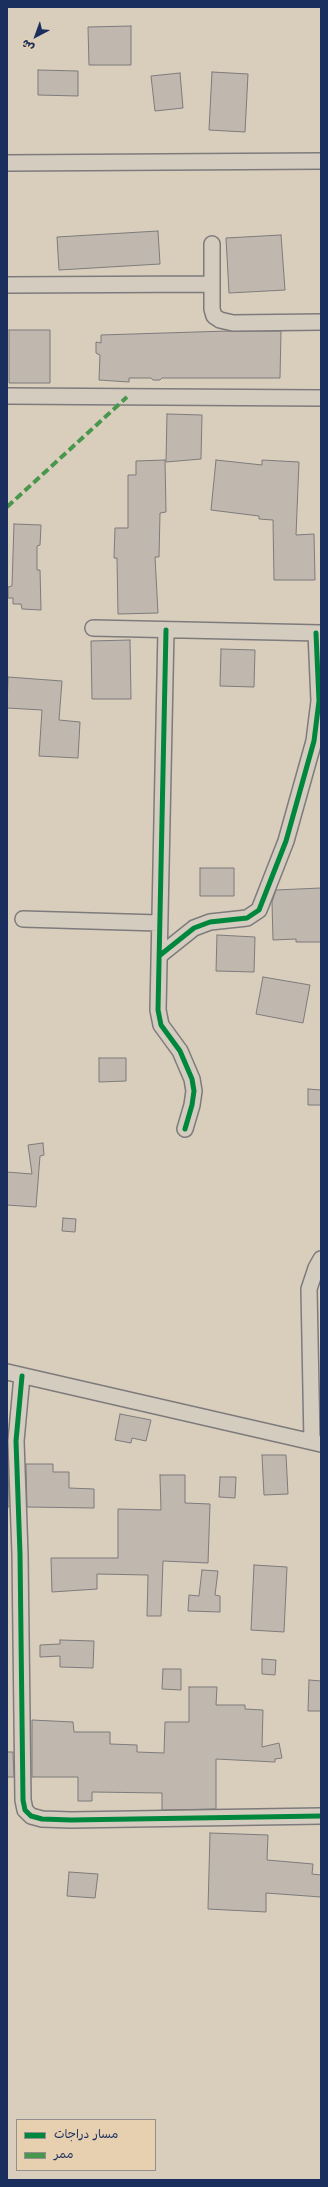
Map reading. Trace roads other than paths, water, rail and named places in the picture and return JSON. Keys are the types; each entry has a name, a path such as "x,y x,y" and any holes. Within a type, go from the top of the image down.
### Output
{"street":[{"path":"7,163 321,161"},
{"path":"212,244 212,309 214,316 220,320 233,322 321,322"},
{"path":"7,286 212,284"},
{"path":"7,396 321,398"},
{"path":"93,628 318,633 318,720 286,841 259,910 247,918 210,922 194,928 159,956"},
{"path":"166,630 158,1010 161,1025 180,1052 192,1079 194,1091 192,1105 185,1129"},
{"path":"23,919 159,923"},
{"path":"7,1372 317,1443 309,1289 316,1268 321,1259"},
{"path":"22,1376 16,1441 20,1554 23,1800 25,1810 31,1816 42,1819 71,1820 321,1816"}]}
